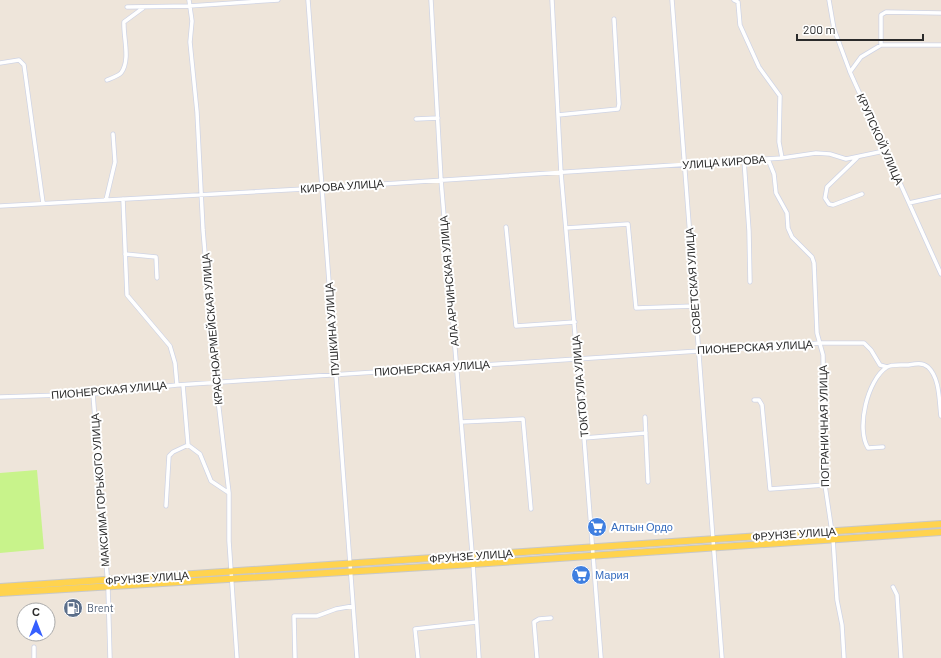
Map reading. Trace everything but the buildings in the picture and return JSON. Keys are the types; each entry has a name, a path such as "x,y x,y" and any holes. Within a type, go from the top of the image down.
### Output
{"main road":[{"name":"ФРУНЗЕ УЛИЦА","path":"0,593 231,572 941,524"},
{"name":"ФРУНЗЕ УЛИЦА","path":"0,587 232,579 941,532"}],"street":[{"name":"КРАСНОАРМЕЙСКАЯ УЛИЦА","path":"189,0 192,21 191,48 197,112 216,383 229,493 231,572 236,658"},
{"path":"127,7 189,6 278,0"},
{"name":"ПУШКИНА УЛИЦА","path":"308,0 357,658"},
{"name":"АЛА АРЧИНСКАЯ УЛИЦА","path":"431,0 441,180 462,422 479,658"},
{"name":"ТОКТОГУЛА УЛИЦА","path":"552,0 561,173 578,358 601,658"},
{"name":"СОВЕТСКАЯ УЛИЦА","path":"672,0 722,658"},
{"path":"734,0 738,2 740,25 759,67 780,96 780,142 782,158"},
{"name":"КРУПСКОЙ УЛИЦА","path":"829,0 834,29 850,72 884,151 941,274"},
{"path":"107,80 121,74 123,69 125,59 124,22 144,7"},
{"path":"881,45 881,15 886,12 941,13"},
{"path":"558,115 618,109 619,104 614,19"},
{"path":"850,72 861,57 881,45 941,45"},
{"path":"0,63 19,60 24,65 43,203"},
{"path":"416,119 438,118"},
{"path":"106,200 115,162 113,134"},
{"name":"УЛИЦА КИРОВА","path":"561,173 782,158 816,153 830,154 846,159 857,158 884,151"},
{"path":"857,158 827,187 825,198 829,204 833,205 862,194"},
{"name":"ПОГРАНИЧНАЯ УЛИЦА","path":"768,159 774,174 776,193 787,213 788,228 792,237 812,256 814,262 817,333 821,343 823,355 825,485 833,539 837,600 842,625 844,658"},
{"path":"744,160 749,231 750,282"},
{"name":"КИРОВА УЛИЦА","path":"0,206 561,173"},
{"path":"909,203 941,196"},
{"path":"123,198 127,295 170,346 175,363 177,385"},
{"path":"566,228 628,224 636,308 695,306"},
{"path":"506,228 516,326 575,322"},
{"path":"126,254 156,258 157,278"},
{"name":"ПИОНЕРСКАЯ УЛИЦА","path":"0,397 93,394 177,385 821,343 864,343 871,350 880,366 887,367"},
{"path":"883,447 868,448 863,433 863,421 874,379 887,367 921,363 928,367 937,382 941,416"},
{"path":"183,385 188,445 200,454 211,481 229,493"},
{"name":"МАКСИМА ГОРЬКОГО УЛИЦА","path":"93,394 108,584 110,658"},
{"path":"754,400 759,400 762,406 770,489 825,485"},
{"path":"645,417 648,482"},
{"path":"462,422 523,419 530,509"},
{"path":"584,438 646,433"},
{"path":"166,506 169,456 173,452 188,445"},
{"path":"893,587 897,595 901,658"},
{"path":"295,658 294,616 317,616 336,609 353,606"},
{"path":"537,658 534,622 539,619 551,618"},
{"path":"418,658 415,630 476,622"},
{"path":"34,648 34,658"}],"green space":[{"path":"37,470 44,549 0,553 0,473"}],"place":[{"name":"Алтын Ордо","path":"597,527"},
{"name":"Мария","path":"581,575"},
{"name":"Brent","path":"73,608"}]}
